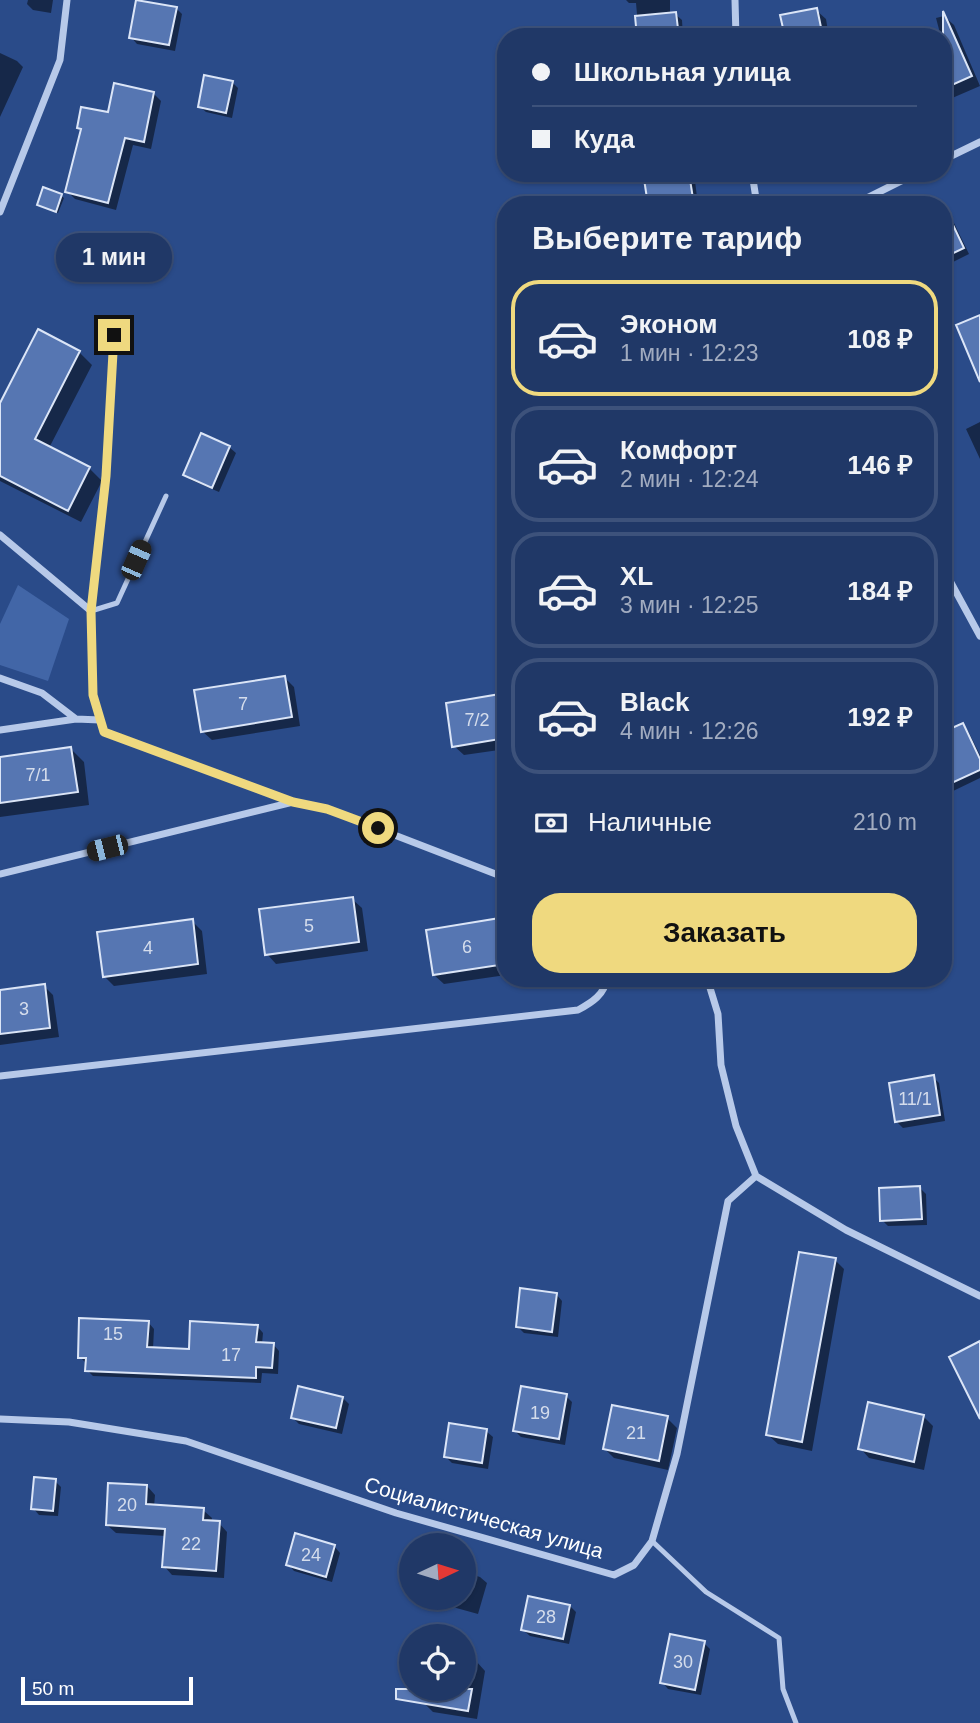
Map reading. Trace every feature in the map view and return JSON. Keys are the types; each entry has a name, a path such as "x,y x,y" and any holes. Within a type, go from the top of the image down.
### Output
{"street":[{"path":"0,212 60,60 67,0"},
{"path":"735,0 736,28"},
{"path":"952,156 980,142"},
{"path":"871,196 899,182"},
{"path":"0,535 91,611 93,695 104,732 293,802 327,809 497,875"},
{"path":"952,585 980,636"},
{"path":"0,678 42,693 76,719"},
{"path":"0,730 76,719 100,720"},
{"path":"0,874 293,802"},
{"path":"0,1076 578,1010 594,1001 604,987"},
{"path":"710,987 718,1014 721,1065 736,1126 756,1176 846,1230 980,1296"},
{"name":"Социалистическая улица","path":"0,1419 69,1422 186,1441 396,1513 614,1575 634,1565 652,1541 677,1454 728,1200 756,1176"}],"lane":[{"path":"114,335 106,476 91,611 117,603 166,496"},
{"path":"652,1541 706,1592 779,1638 783,1689 796,1723"}],"shaded area":[{"path":"18,585 69,619 48,681 0,665 0,624"}],"building":[{"path":"136,0 177,7 169,45 129,38"},
{"path":"817,8 821,28 783,28 780,15"},
{"path":"943,11 951,28 943,28"},
{"path":"676,12 678,28 636,28 635,16"},
{"path":"952,31 972,76 952,85"},
{"path":"204,75 233,81 226,113 198,107"},
{"path":"114,83 154,92 144,142 125,138 108,203 65,192 81,129 77,128 81,107 108,112"},
{"path":"644,182 690,182 693,196 647,196"},
{"path":"43,187 62,194 56,212 37,205"},
{"path":"952,223 964,248 952,254"},
{"path":"980,315 980,382 956,325"},
{"path":"38,329 80,351 35,439 90,467 68,511 0,476 0,403"},
{"path":"201,433 230,446 212,488 183,475"},
{"path":"285,676 292,717 201,732 194,690"},
{"path":"497,694 497,740 452,747 446,703"},
{"path":"963,723 980,759 980,770 952,783 952,728"},
{"path":"71,747 78,792 0,803 0,757"},
{"path":"353,897 359,942 265,955 259,909"},
{"path":"497,918 497,965 433,975 426,930"},
{"path":"193,919 198,964 103,977 97,932"},
{"path":"45,984 50,1028 0,1034 0,990"},
{"path":"934,1075 940,1115 895,1122 889,1083"},
{"path":"920,1186 922,1219 880,1221 879,1188"},
{"path":"799,1252 836,1258 802,1442 766,1435"},
{"path":"520,1288 557,1293 552,1332 516,1327"},
{"path":"79,1318 149,1321 147,1347 189,1349 190,1321 258,1325 256,1342 274,1343 272,1368 256,1367 256,1378 85,1371 86,1358 78,1358"},
{"path":"980,1341 980,1419 949,1357"},
{"path":"298,1386 343,1397 336,1428 291,1418"},
{"path":"521,1386 567,1394 559,1439 513,1431"},
{"path":"868,1402 924,1415 914,1462 858,1449"},
{"path":"612,1405 668,1416 659,1461 603,1449"},
{"path":"449,1423 487,1429 482,1463 444,1457"},
{"path":"34,1477 56,1479 53,1511 31,1509"},
{"path":"108,1483 147,1485 146,1504 204,1508 203,1520 220,1521 216,1571 162,1567 165,1529 106,1525"},
{"path":"295,1533 335,1545 326,1577 286,1565"},
{"path":"528,1596 570,1605 563,1639 521,1630"},
{"path":"670,1634 705,1641 695,1690 660,1683"},
{"path":"396,1689 399,1689 399,1700 396,1699"},
{"path":"408,1701 470,1701 468,1711"}],"route":[{"path":"114,335 106,476 91,611 93,695 104,732 293,802 327,809 378,828"}]}
